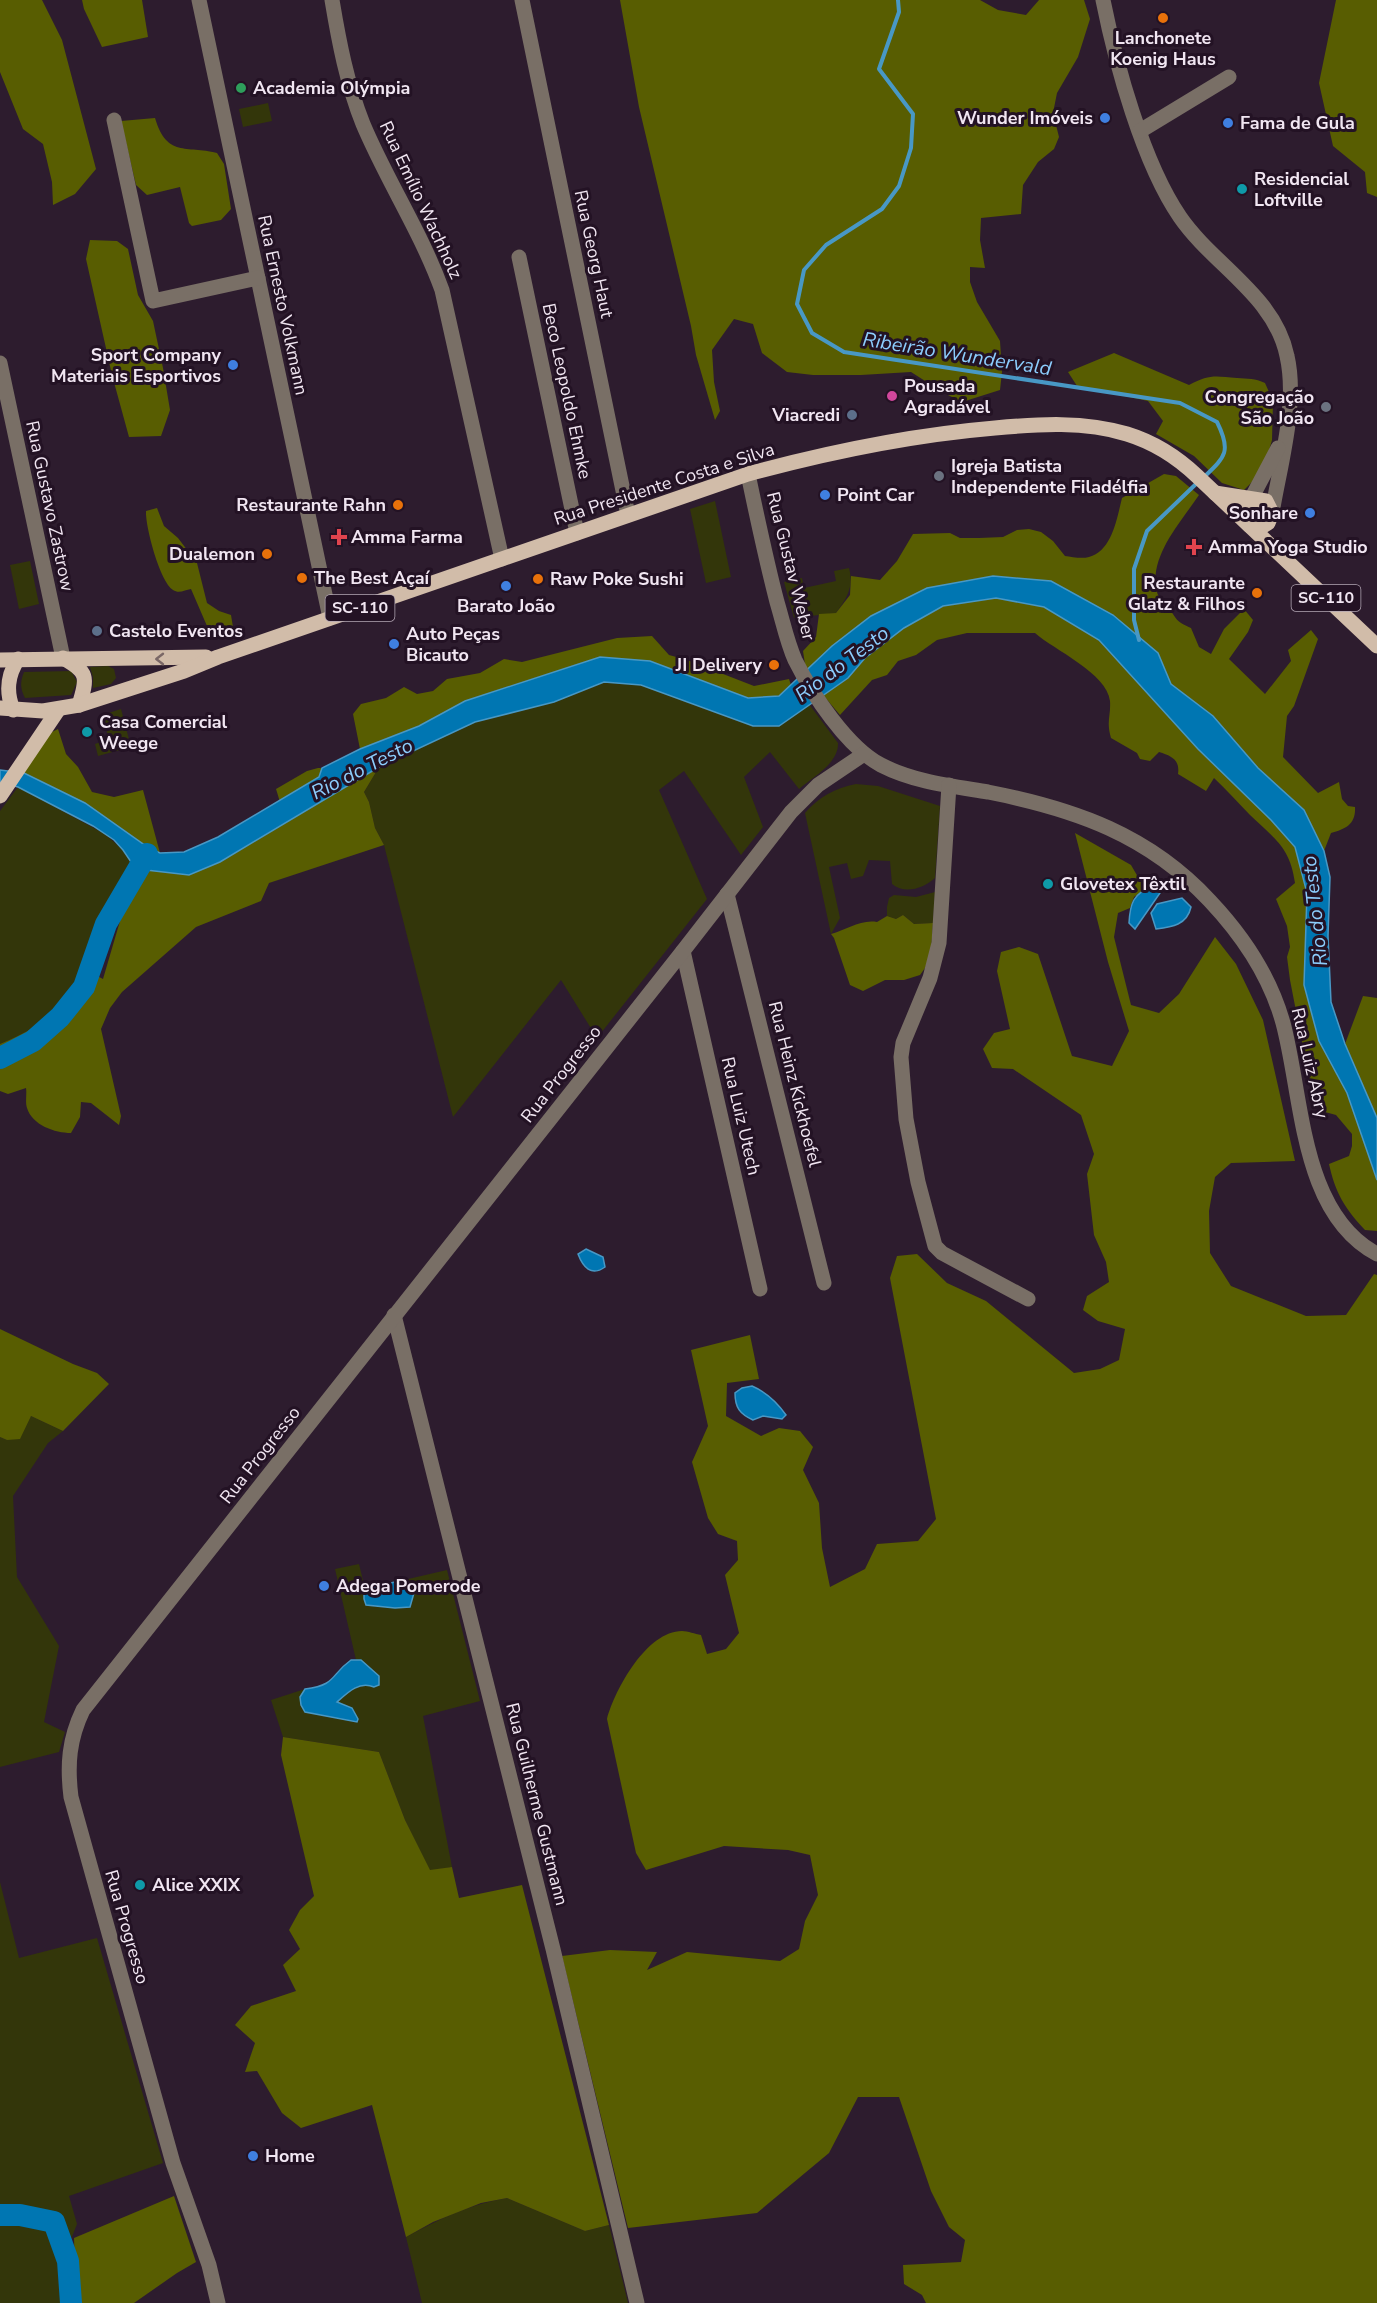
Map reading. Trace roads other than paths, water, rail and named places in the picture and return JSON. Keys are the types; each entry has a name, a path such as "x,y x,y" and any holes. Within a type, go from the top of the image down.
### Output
{"main road":[{"name":"Rua Presidente Costa e Silva","path":"14,710 58,710 79,705 184,671 218,657 748,474 827,454 933,434 1046,424 1077,425 1126,433 1170,454 1206,484"},
{"name":"SC-110","path":"1206,484 1251,499"},
{"name":"SC-110","path":"1206,484 1246,523 1376,639"},
{"path":"1272,516 1269,523 1260,528 1246,523 1242,510 1251,499 1266,501 1272,516 1279,553"},
{"name":"Rua Presidente Costa e Silva","path":"0,660 218,657"},
{"path":"63,658 79,667 85,678 79,705"},
{"path":"18,659 8,681 9,700 14,710 30,722 31,748"},
{"path":"4,791 58,710"}],"street":[{"name":"Rua Ernesto Volkmann","path":"199,0 330,618"},
{"name":"Rua Emílio Wachholz","path":"332,0 341,52 357,109 428,254 442,290 502,559"},
{"name":"Rua Georg Haut","path":"522,0 628,515"},
{"path":"1103,0 1140,131 1168,198 1202,243 1262,304 1282,336 1290,374 1287,429 1272,516"},
{"path":"1140,131 1229,77"},
{"path":"114,120 153,301 258,278"},
{"name":"Beco Leopoldo Ehmke","path":"519,257 577,533"},
{"name":"Rua Gustavo Zastrow","path":"0,363 63,658"},
{"path":"1251,499 1287,429"},
{"name":"Rua Gustav Weber","path":"748,474 786,637 801,673 820,701 864,754"},
{"name":"Rua Luiz Abry","path":"864,754 901,773 1043,804 1103,825 1155,852 1175,867 1209,900 1243,939 1272,992 1282,1022 1310,1151 1330,1208 1356,1240 1377,1254"},
{"name":"Rua Progresso","path":"218,2303 209,2265 172,2163 71,1797 68,1774 69,1749 74,1728 83,1710 803,798 833,774 864,754"},
{"path":"949,785 939,943 930,978 906,1036 901,1057 906,1119 918,1182 935,1246 942,1253 1028,1299"},
{"name":"Rua Heinz Kickhoefel","path":"727,894 824,1283"},
{"name":"Rua Luiz Utech","path":"683,951 760,1289"},
{"name":"Rua Guilherme Gustmann","path":"394,1315 553,1949 637,2303"}],"water":[{"path":"993,576 1051,581 1113,615 1158,653 1171,684 1213,716 1258,768 1304,810 1324,851 1330,877 1328,936 1331,1002 1345,1044 1377,1118 1377,1180 1347,1093 1319,1041 1304,985 1307,893 1295,847 1271,820 1198,749 1099,640 1044,607 996,598 943,606 904,628 865,658 848,678 779,726 753,726 641,685 604,682 554,702 475,722 379,767 220,862 189,875 146,870 131,862 114,840 93,826 18,787 0,782 0,770 24,773 85,803 149,848 160,853 184,852 218,837 319,777 322,768 360,749 419,726 465,701 600,657 650,661 748,698 779,696 832,646 871,616 927,588"},
{"path":"1152,888 1160,893 1135,929 1129,923 1134,900 1141,893"},
{"path":"1182,898 1191,907 1186,918 1173,926 1156,929 1151,913 1157,904"},
{"path":"586,1249 603,1257 605,1267 596,1271 588,1269 578,1254"},
{"path":"752,1386 771,1398 786,1415 782,1419 763,1416 753,1420 742,1413 737,1407 735,1393 742,1388"},
{"path":"399,1581 407,1585 414,1593 410,1607 366,1605 364,1589"},
{"path":"351,1660 361,1660 379,1676 379,1685 359,1686 337,1702 352,1708 358,1719 357,1722 305,1712 300,1697 305,1689 328,1682"}],"waterway":[{"name":"Ribeirão Wundervald","path":"898,0 899,12 879,69 913,114 911,148 899,186 882,209 826,245 804,270 797,304 812,333 844,352 1180,403 1217,422 1222,432 1224,453 1217,465 1203,478"},
{"name":"Ribeirão Wundervald","path":"1139,640 1134,620 1134,569 1147,531 1197,483"},
{"name":"Rio do Testo","path":"0,1058 33,1041 60,1017 84,987 106,924 147,854"},
{"name":"Rio do Testo","path":"0,2215 20,2215 54,2222 68,2261 71,2303"}],"place":[{"name":"Lanchonete Koenig Haus","path":"1163,18"},
{"name":"Academia Olýmpia","path":"241,88"},
{"name":"Wunder Imóveis","path":"1105,118"},
{"name":"Fama de Gula","path":"1228,123"},
{"name":"Residencial Loftville","path":"1242,189"},
{"name":"Sport Company Materiais Esportivos","path":"233,365"},
{"name":"Pousada Agradável","path":"892,396"},
{"name":"Congregação São João","path":"1326,407"},
{"name":"Viacredi","path":"852,415"},
{"name":"Igreja Batista Independente Filadélfia","path":"939,476"},
{"name":"Point Car","path":"825,495"},
{"name":"Restaurante Rahn","path":"398,505"},
{"name":"Sonhare","path":"1310,513"},
{"name":"Amma Farma","path":"339,537"},
{"name":"Amma Yoga Studio","path":"1194,547"},
{"name":"Dualemon","path":"267,554"},
{"name":"The Best Açaí","path":"302,578"},
{"name":"Raw Poke Sushi","path":"538,579"},
{"name":"Barato João","path":"506,586"},
{"name":"Restaurante Glatz & Filhos","path":"1257,593"},
{"name":"Castelo Eventos","path":"97,631"},
{"name":"Auto Peças Bicauto","path":"394,644"},
{"name":"JI Delivery","path":"774,665"},
{"name":"Casa Comercial Weege","path":"87,732"},
{"name":"Glovetex Têxtil","path":"1048,884"},
{"name":"Adega Pomerode","path":"324,1586"},
{"name":"Alice XXIX","path":"140,1885"},
{"name":"Home","path":"253,2156"}]}
